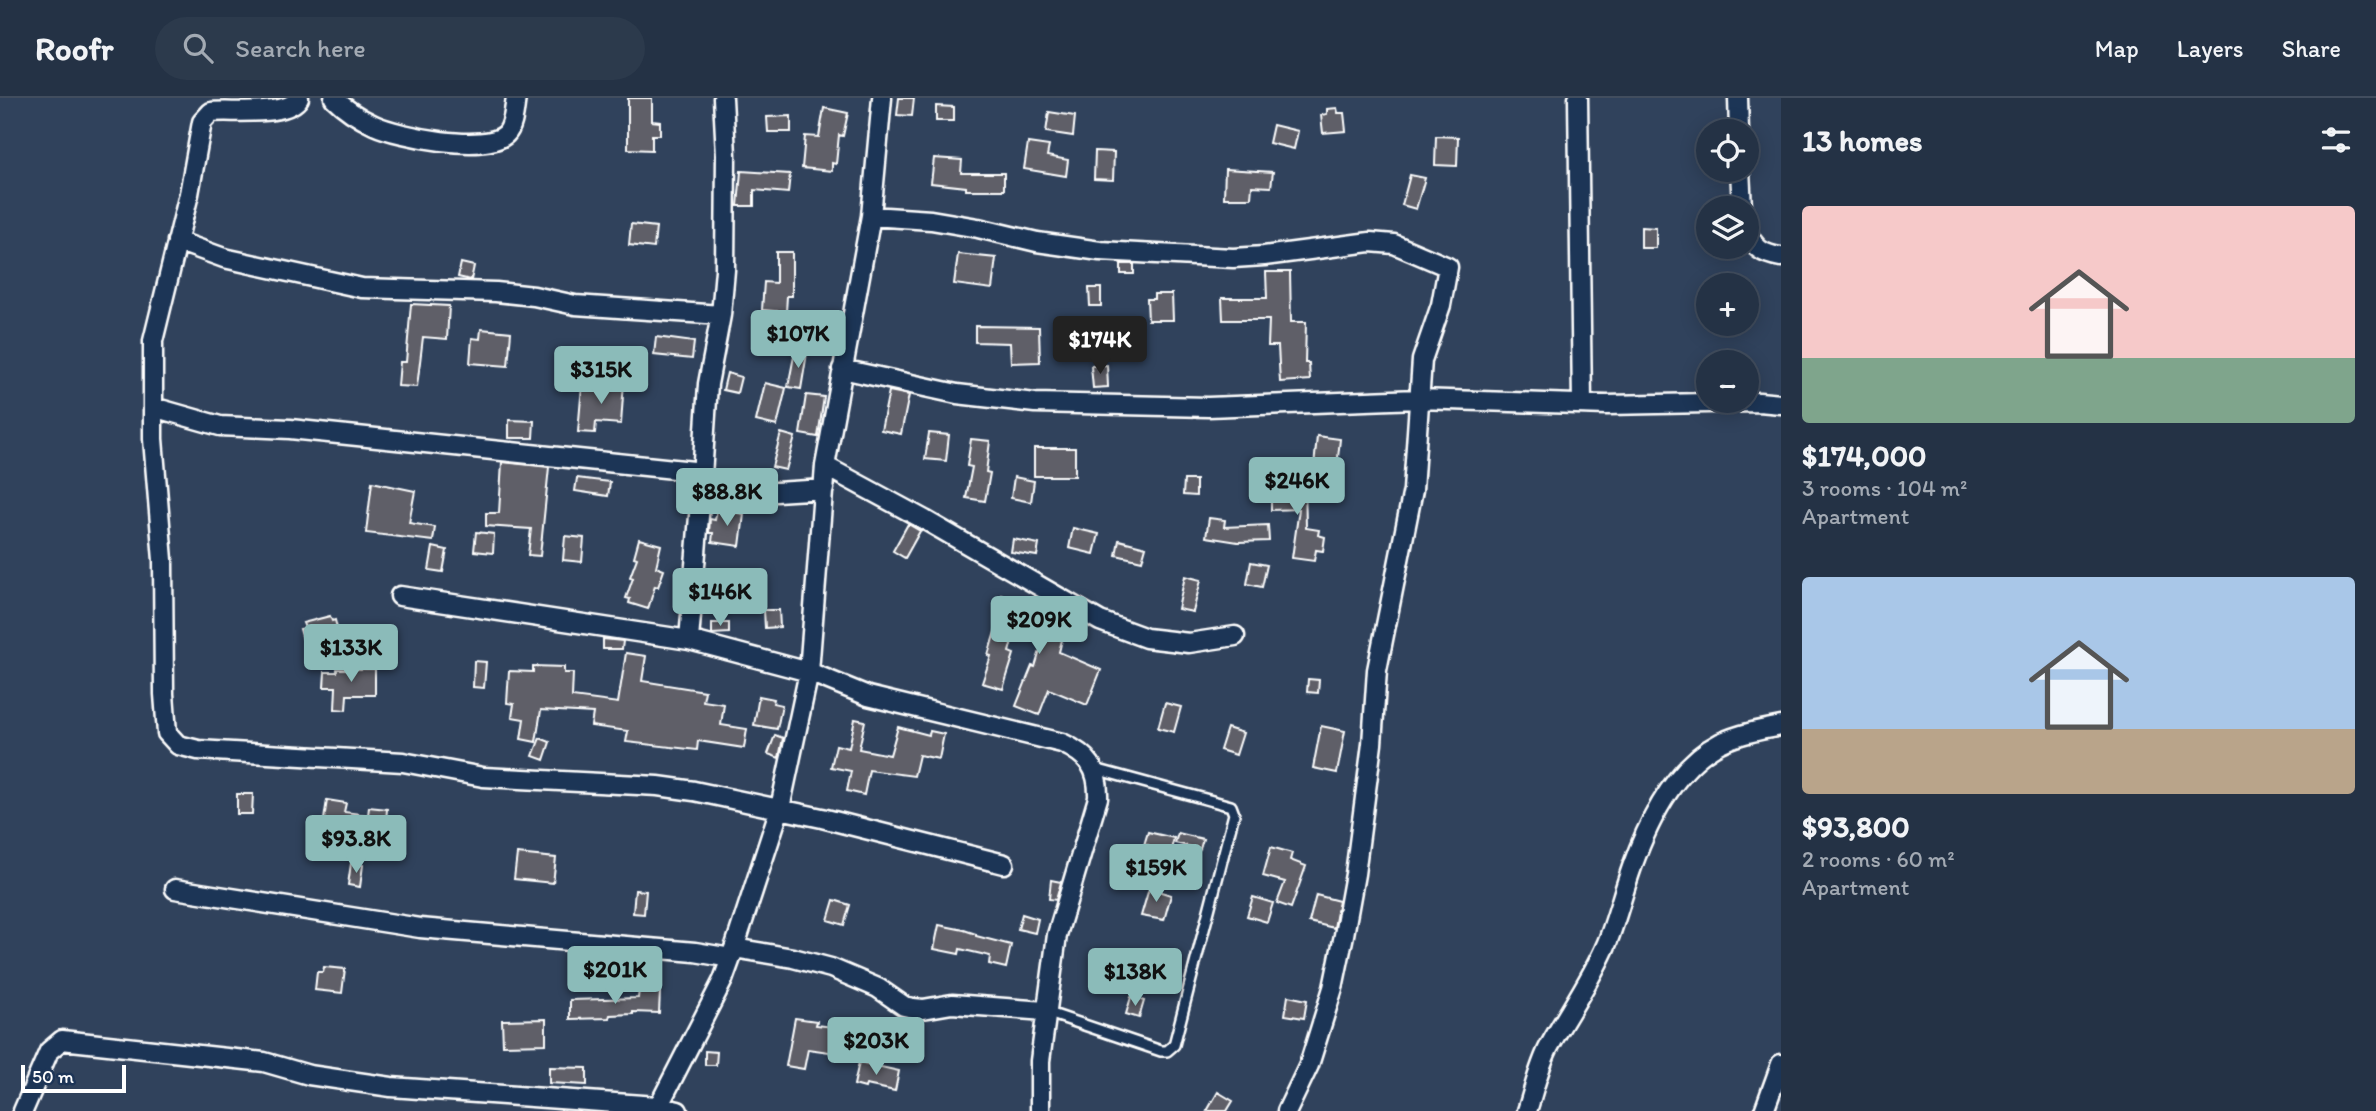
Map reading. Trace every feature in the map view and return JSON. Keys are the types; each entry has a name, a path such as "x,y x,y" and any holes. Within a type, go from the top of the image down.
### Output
{"street":[{"path":"299,98 296,103 279,110 211,112 202,122 153,341 153,439 163,560 164,694 167,733 178,745 198,750 403,762 524,780 658,786 694,791 779,808 1004,864"},
{"path":"334,98 345,109 374,125 405,136 451,142 496,140 508,133 516,98"},
{"path":"689,640 708,384 721,315 725,270 726,155 723,98"},
{"path":"656,1109 723,980 779,808 809,672 811,619 825,466 871,216 882,98"},
{"path":"1578,98 1582,404"},
{"path":"1738,98 1739,119"},
{"path":"871,216 931,220 978,228 1037,243 1100,251 1233,257 1264,256 1370,242 1394,244 1448,267 1441,305 1422,360 1413,490 1377,670 1372,744 1346,923 1329,1001 1308,1065 1287,1111"},
{"path":"177,241 224,258 362,288 496,292 534,296 575,305 721,315"},
{"path":"1759,250 1771,256 1781,257"},
{"path":"842,369 957,394 1035,403 1208,407 1418,399 1582,404 1781,404"},
{"path":"153,407 220,426 290,429 702,481 760,493 824,489"},
{"path":"825,466 1100,621 1146,638 1189,643 1235,636"},
{"path":"400,596 689,640 809,672 869,696 1062,744 1079,751 1093,768 1099,783 1098,798 1060,926 1045,1012 1040,1061 1040,1111"},
{"path":"1527,1111 1548,1048 1607,943 1651,820 1673,783 1718,744 1753,731 1781,726"},
{"path":"175,889 420,928 793,958 831,968 878,988 913,1009 952,1004 1045,1012"},
{"path":"23,1111 49,1051 62,1040 264,1062 309,1075 391,1087 678,1111"},
{"path":"1764,1111 1781,1064"}],"lane":[{"path":"1045,1012 1161,1051 1167,1051 1174,1045 1234,814 1231,806 1093,768"}],"building":[{"path":"628,98 652,98 652,121 660,122 660,135 652,135 652,150 628,149"},
{"path":"899,98 914,98 912,116 897,115"},
{"path":"936,106 954,107 954,121 936,121"},
{"path":"824,108 848,113 843,136 839,135 836,164 832,163 832,171 802,168 805,136 819,137"},
{"path":"1337,108 1338,113 1344,113 1346,131 1323,133 1321,115 1327,114 1327,109"},
{"path":"1049,112 1075,116 1073,136 1046,132"},
{"path":"791,116 791,132 768,132 767,117"},
{"path":"1273,125 1298,131 1294,149 1269,143"},
{"path":"1436,136 1458,137 1457,166 1435,165"},
{"path":"1028,143 1049,146 1047,156 1068,160 1066,176 1024,169"},
{"path":"1095,151 1114,152 1113,180 1094,179"},
{"path":"934,158 962,160 961,173 1004,173 1004,190 966,190 966,187 931,183"},
{"path":"1225,169 1273,172 1271,187 1252,186 1251,198 1224,198"},
{"path":"741,171 790,174 788,193 754,190 754,206 738,206"},
{"path":"1410,175 1425,178 1416,209 1402,205"},
{"path":"631,224 656,227 654,248 629,245"},
{"path":"1641,227 1656,228 1656,248 1641,248"},
{"path":"776,252 792,252 792,296 787,296 786,312 762,310 764,282 776,283"},
{"path":"958,254 996,258 992,289 954,284"},
{"path":"461,263 474,266 471,280 458,277"},
{"path":"1121,264 1134,264 1134,274 1121,274"},
{"path":"1266,272 1290,272 1291,322 1306,322 1305,363 1309,363 1310,380 1280,382 1278,346 1268,346 1269,320 1223,320 1222,298 1267,298"},
{"path":"1089,288 1101,288 1101,306 1090,306"},
{"path":"1154,294 1172,294 1173,320 1148,320 1147,299 1154,299"},
{"path":"411,304 449,306 447,339 423,337 417,387 398,386 400,362 406,362"},
{"path":"975,326 1039,327 1040,362 1011,363 1010,343 975,342"},
{"path":"481,329 511,332 508,366 470,363 472,338 480,339"},
{"path":"656,337 694,342 692,359 654,355"},
{"path":"795,351 807,353 801,389 788,387"},
{"path":"1107,365 1108,387 1093,388 1091,366"},
{"path":"727,373 741,377 737,393 723,390"},
{"path":"600,381 624,382 621,424 596,422 595,433 578,432 582,386 600,388"},
{"path":"765,383 786,388 777,426 756,421"},
{"path":"889,391 909,395 901,434 881,430"},
{"path":"806,395 824,397 818,437 800,434"},
{"path":"509,420 534,421 533,438 509,438"},
{"path":"781,433 795,437 786,470 772,467"},
{"path":"929,433 949,435 946,461 925,459"},
{"path":"1317,436 1340,439 1336,476 1330,476 1329,479 1313,477"},
{"path":"971,439 990,441 986,472 990,473 985,501 966,498 972,467 967,466"},
{"path":"1034,448 1075,448 1075,476 1034,476"},
{"path":"502,462 549,467 540,556 528,555 531,529 486,526 486,513 499,513"},
{"path":"1014,477 1034,481 1031,502 1011,498"},
{"path":"577,478 610,482 608,496 575,491"},
{"path":"1184,480 1196,480 1196,496 1183,495"},
{"path":"1305,480 1306,528 1319,530 1318,535 1325,537 1323,551 1316,550 1314,561 1292,558 1299,509 1271,510 1271,481"},
{"path":"372,482 415,491 409,523 435,527 433,541 366,533"},
{"path":"717,510 744,514 740,546 712,542 713,533 709,533 710,519 715,520"},
{"path":"1209,518 1225,520 1224,527 1268,525 1269,541 1238,542 1206,537"},
{"path":"908,524 920,531 905,558 893,551"},
{"path":"1073,528 1099,534 1094,554 1069,548"},
{"path":"476,532 494,534 493,553 474,551"},
{"path":"565,536 584,538 582,562 563,560"},
{"path":"639,539 661,545 656,567 664,570 658,587 655,586 648,609 629,603 630,599 626,598 633,578 630,577 637,558 634,557"},
{"path":"1013,539 1039,544 1037,556 1011,552"},
{"path":"1119,540 1146,547 1142,561 1116,555"},
{"path":"433,547 447,550 443,572 429,570"},
{"path":"1251,562 1267,565 1262,587 1247,584"},
{"path":"1185,576 1201,580 1193,612 1178,609"},
{"path":"1001,595 1027,603 1028,600 1047,603 1068,616 1059,652 1101,670 1087,705 1049,689 1039,715 1016,706 1032,666 1035,667 1046,631 1039,629 1040,625 1018,619 1009,652 1014,654 1003,689 982,683 1000,615 995,615"},
{"path":"764,610 779,610 780,627 765,628"},
{"path":"330,616 332,621 335,620 338,642 306,651 300,629 305,628 303,623"},
{"path":"712,623 729,623 729,633 712,634"},
{"path":"390,634 392,666 371,667 370,635"},
{"path":"603,639 623,641 622,649 603,649"},
{"path":"626,653 646,656 642,681 705,691 703,701 724,704 721,725 747,729 744,748 698,741 697,750 626,742 628,731 591,726 593,713 541,710 536,742 521,739 524,719 512,717 514,704 507,703 509,671 533,672 533,666 564,667 564,673 573,673 572,697 618,703"},
{"path":"474,661 486,662 484,688 473,687"},
{"path":"337,669 375,669 375,695 347,695 346,710 335,709 336,687 324,687 325,672 337,672"},
{"path":"1308,679 1319,680 1318,693 1307,692"},
{"path":"759,696 774,699 773,703 782,705 777,729 754,725"},
{"path":"1165,703 1181,707 1174,732 1158,728"},
{"path":"855,719 865,721 859,749 890,755 898,727 929,735 930,731 944,734 939,759 919,755 914,776 869,770 864,795 847,791 851,771 831,767 836,745 849,748"},
{"path":"1321,726 1345,731 1337,773 1313,768"},
{"path":"1227,728 1243,733 1236,755 1220,750"},
{"path":"775,735 783,738 779,758 768,754"},
{"path":"540,738 550,742 544,760 533,756"},
{"path":"237,794 253,794 252,814 237,814"},
{"path":"327,800 346,803 344,812 368,815 369,807 387,809 385,833 323,826"},
{"path":"1148,832 1174,838 1169,857 1147,852 1148,845 1144,845"},
{"path":"1178,833 1203,839 1200,849 1175,843"},
{"path":"1271,847 1292,853 1290,860 1306,866 1291,908 1277,903 1285,882 1263,876"},
{"path":"517,854 556,858 553,883 514,879"},
{"path":"351,863 363,865 360,887 348,885"},
{"path":"1051,880 1061,882 1056,900 1049,899"},
{"path":"1150,885 1171,895 1164,920 1141,916"},
{"path":"635,890 646,891 644,914 633,913"},
{"path":"1316,895 1339,901 1334,928 1309,922"},
{"path":"1253,897 1273,903 1267,922 1247,916"},
{"path":"834,900 850,905 844,925 828,920"},
{"path":"1022,914 1038,919 1035,933 1018,929"},
{"path":"939,925 1011,945 1006,968 989,964 990,956 960,949 959,954 934,949"},
{"path":"324,967 345,969 342,993 315,990 317,972 323,972"},
{"path":"639,990 660,991 659,1013 633,1012 610,1015 609,1018 570,1019 570,1000 638,998"},
{"path":"1288,996 1307,1000 1304,1018 1285,1015"},
{"path":"1131,997 1144,1001 1139,1018 1126,1014"},
{"path":"795,1018 817,1021 816,1025 833,1027 833,1033 873,1041 869,1063 836,1057 837,1053 808,1049 804,1069 786,1066"},
{"path":"546,1019 546,1044 503,1045 502,1020"},
{"path":"705,1051 717,1052 716,1065 705,1065"},
{"path":"859,1062 899,1071 895,1091 854,1085"},
{"path":"549,1067 587,1068 587,1085 549,1083"},
{"path":"1218,1092 1233,1101 1227,1111 1207,1111"}]}
